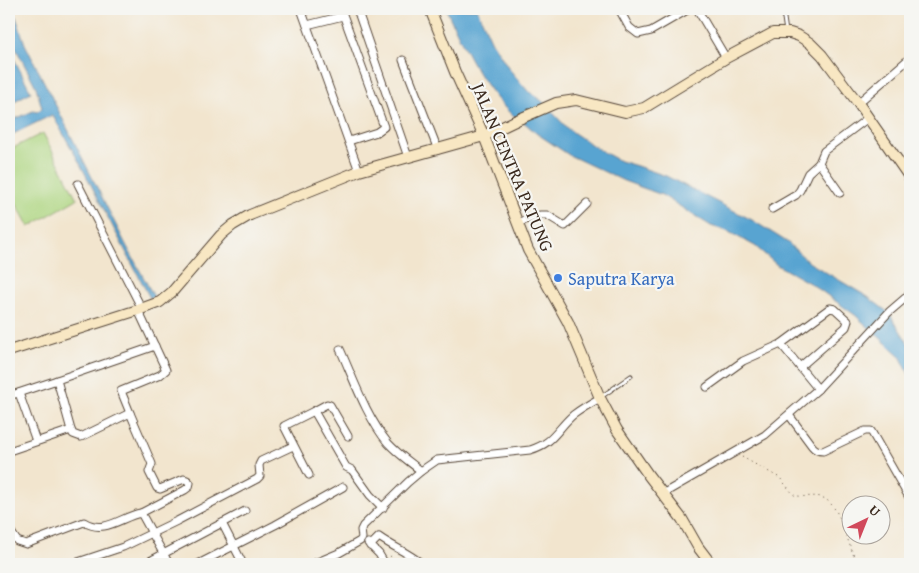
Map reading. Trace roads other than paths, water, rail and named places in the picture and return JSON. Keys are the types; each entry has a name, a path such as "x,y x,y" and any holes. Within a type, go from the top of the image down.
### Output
{"street":[{"path":"301,9 359,171"},
{"path":"358,9 408,157"},
{"name":"JALAN CENTRA PATUNG","path":"430,9 455,72 484,136 528,250 568,322 600,398 627,444 682,519 710,564"},
{"path":"619,9 630,26 638,34 651,31 689,9"},
{"path":"697,9 726,58"},
{"path":"307,25 342,12 384,127 377,132 349,141"},
{"path":"9,351 140,310 166,298 221,235 250,215 359,171 484,136 548,106 566,100 576,100 624,112 632,112 644,108 726,58 773,33 786,32 799,36 810,43 822,55 910,178"},
{"path":"858,103 910,58"},
{"path":"403,60 438,150"},
{"path":"772,209 796,196 808,173 820,163 824,151 868,118"},
{"path":"820,163 840,193"},
{"path":"9,529 17,541 26,544 84,522 94,527 114,524 134,514 141,513 185,490 189,487 190,483 184,479 160,489 157,488 150,472 152,464 121,391 160,375 166,370 140,310 78,184"},
{"path":"517,223 540,215 547,216 565,226 587,204"},
{"path":"664,493 765,435 818,389 889,312 910,294"},
{"path":"707,386 743,361 781,344 830,308 835,309 848,321 846,327 800,367"},
{"path":"781,344 818,389"},
{"path":"9,396 155,346"},
{"path":"340,349 360,394 380,431 399,453 421,471"},
{"path":"57,380 71,430 74,434 81,436 130,414"},
{"path":"19,393 36,442"},
{"path":"385,564 362,538 361,530 421,471 437,460 445,458 530,450 541,447 572,417 600,398"},
{"path":"309,475 284,426 327,404 330,405 348,436"},
{"path":"314,411 346,467 352,470 370,495 383,508"},
{"path":"789,415 815,450 820,451 871,431 910,499"},
{"path":"9,451 71,430"},
{"path":"73,564 123,547 257,479 260,474 259,465 261,461 293,446"},
{"path":"198,564 275,525 343,487"},
{"path":"144,564 245,511"},
{"path":"141,513 169,564"},
{"path":"222,523 243,564"},
{"path":"370,546 379,537 391,546 409,554 422,564"},
{"path":"313,564 348,548 362,538"}],"lane":[{"path":"779,9 784,18 786,32"},
{"path":"600,398 631,376"}],"water":[{"path":"9,9 11,9 16,17 25,44 154,297 150,298 53,116 9,136 9,125 15,119 33,111 37,112 42,108 36,87 9,35"},
{"path":"446,9 477,9 492,42 510,70 527,90 542,101 568,129 620,161 666,176 752,220 787,242 810,263 868,297 889,313 910,346 910,376 900,356 855,315 813,285 777,265 755,246 727,231 711,226 662,195 624,181 569,155 536,133 518,117 513,116 482,79"},
{"path":"9,49 31,92 11,103 9,99"}],"place":[{"name":"Saputra Karya","path":"558,278"}]}
